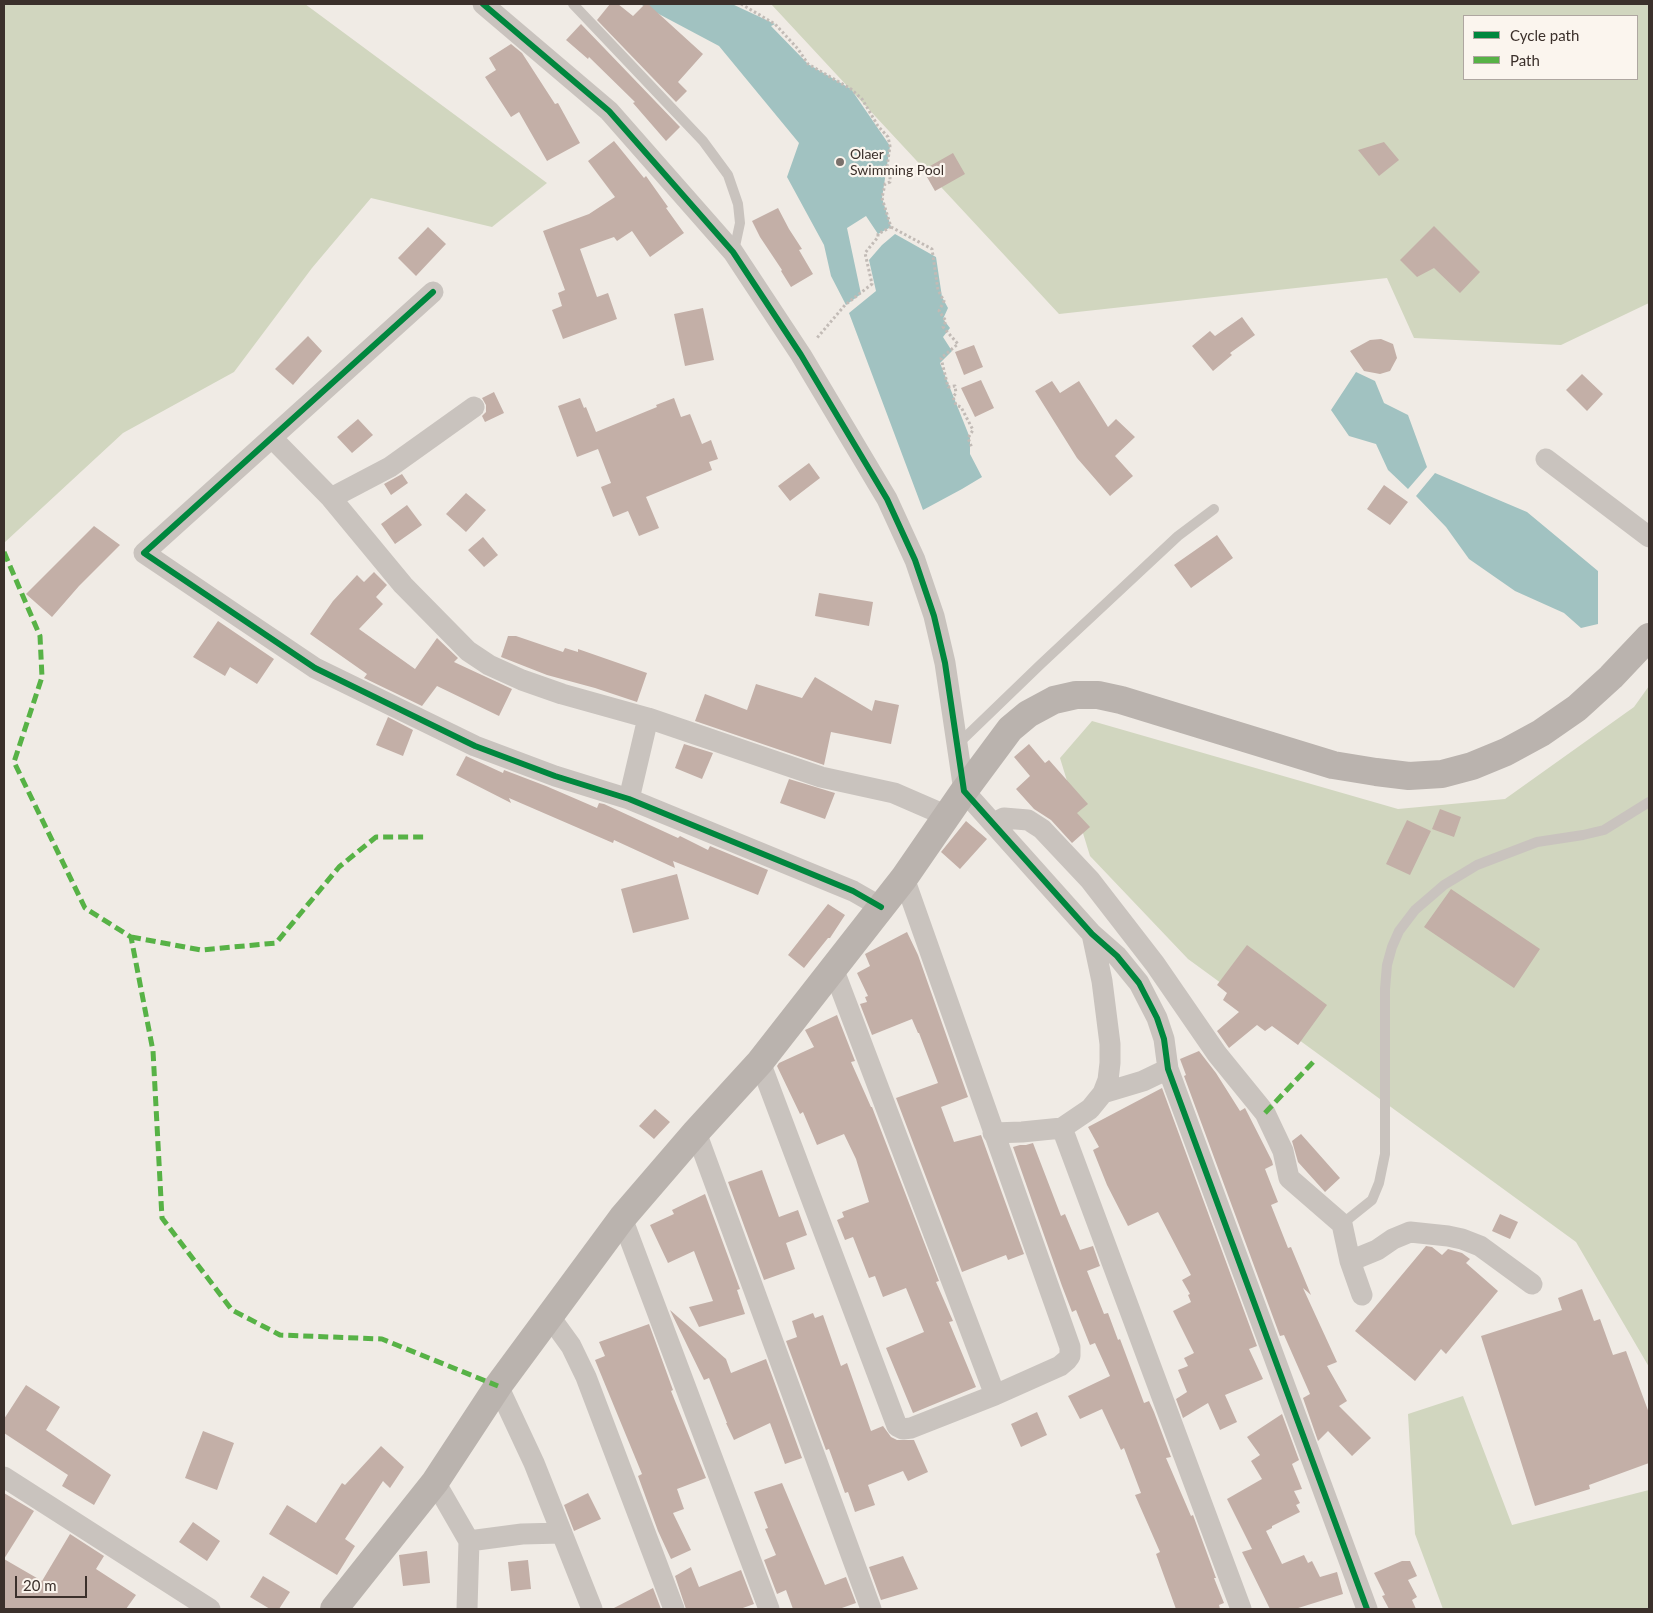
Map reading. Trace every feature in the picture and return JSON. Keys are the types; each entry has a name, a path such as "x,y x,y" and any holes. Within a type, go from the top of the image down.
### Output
{"main road":[{"path":"334,1609 435,1482 498,1386 622,1218 696,1132 760,1062 904,878 964,791 1010,730 1028,714 1054,700 1076,695 1098,695 1122,700 1334,765 1409,776 1442,774 1472,766 1506,752 1542,733 1577,708 1604,684 1649,637"}],"street":[{"path":"483,4 609,111 733,252 802,355 887,498 915,560 934,616 944,663 964,791 1092,934 1118,956 1139,984 1159,1025 1164,1039 1168,1069 1367,1609"},
{"path":"433,292 172,528 172,572 315,668 475,746 555,776 629,799 844,888 881,907"},
{"path":"331,498 390,467 474,407"},
{"path":"272,438 331,498 403,585 468,651 489,665 522,680 562,694 648,718 821,777 894,793 947,816"},
{"path":"1546,459 1649,537"},
{"path":"629,799 648,718"},
{"path":"994,823 1004,818 1028,820 1042,829 1090,880 1155,964 1217,1054 1265,1113 1283,1152 1289,1178 1342,1224 1350,1261 1362,1295"},
{"path":"760,1062 897,1426 903,1429 911,1428 995,1395 1060,1366 1067,1360 1070,1356 1070,1347 904,878"},
{"path":"993,1133 1062,1128 1090,1109 1103,1093 1108,1080 1110,1064 1108,1021 1092,934"},
{"path":"833,968 995,1395"},
{"path":"1103,1093 1143,1081 1168,1069"},
{"path":"1062,1128 1241,1609"},
{"path":"696,1132 871,1609"},
{"path":"622,1218 769,1609"},
{"path":"1350,1261 1377,1250 1393,1239 1410,1232 1448,1236 1480,1246 1532,1284"},
{"path":"550,1317 571,1346 586,1377 674,1609"},
{"path":"498,1386 534,1463 592,1609"},
{"path":"4,1477 210,1609"},
{"path":"435,1482 469,1541 467,1609"},
{"path":"469,1541 522,1534 562,1533"}],"lane":[{"path":"573,4 704,142 728,175 738,204 740,223 733,252"},
{"path":"956,746 1171,543 1214,509"},
{"path":"1342,1224 1372,1200 1379,1183 1385,1154 1386,981 1387,965 1399,930 1415,910 1444,885 1477,865 1537,842 1604,830 1649,802"}],"path":[{"path":"741,4 775,24 808,64 851,88 862,99 878,126 888,137 890,146 886,174 890,176 890,182 885,184 882,198 891,227 932,249 938,290 944,301 939,312 946,321 942,327 958,344 941,358 948,387 954,386 956,394 952,397 956,405 961,407 973,430 968,438 972,448"},
{"path":"802,355 845,306 872,284 865,252 878,237 878,234 891,227"}],"green space":[{"path":"4,4 305,4 547,183 492,227 371,198 312,268 234,372 123,433 4,543"},
{"path":"771,4 1649,4 1649,303 1561,345 1414,338 1387,278 1059,314"},
{"path":"1649,686 1649,1367 1576,1242 1188,959 1090,856 1060,758 1092,721 1398,809 1505,799 1634,707"},
{"path":"1463,1396 1512,1525 1649,1490 1649,1609 1443,1609 1415,1534 1408,1414"}],"water":[{"name":"Olaer Swimming Pool","path":"640,4 732,4 775,24 771,26 808,64 851,89 890,146 882,198 891,227 878,234 866,216 847,228 861,294 846,305 831,276 824,245 787,177 799,143 719,46"},
{"path":"895,234 936,257 942,297 948,308 943,319 950,328 943,337 952,351 940,363 970,438 970,454 982,477 923,510 849,313 876,291 869,260"},
{"path":"1356,372 1375,381 1384,403 1408,415 1427,467 1408,489 1388,470 1376,444 1349,436 1331,410"},
{"path":"1435,473 1527,512 1598,571 1598,624 1581,628 1564,613 1515,591 1469,559 1446,527 1416,496"}],"building":[{"path":"610,4 618,4 633,16 645,4 648,4 703,54 678,82 687,91 676,102 597,20"},
{"path":"581,24 680,127 666,141 633,103 635,102 589,57 588,59 566,40"},
{"path":"511,44 522,53 555,104 558,103 580,143 547,161 519,112 511,117 485,77 496,70 489,58"},
{"path":"614,141 644,178 646,176 684,233 650,257 632,231 617,241 614,237 580,249 597,297 608,293 617,319 563,339 552,310 562,306 558,293 565,290 543,231 589,214 615,197 588,161"},
{"path":"1384,142 1399,160 1379,176 1358,150"},
{"path":"953,153 965,174 935,191 923,170"},
{"path":"778,208 802,249 799,250 813,274 791,287 752,221"},
{"path":"1434,226 1480,272 1460,293 1434,268 1417,277 1400,260"},
{"path":"428,227 446,244 416,276 398,258"},
{"path":"703,308 714,360 685,366 674,314"},
{"path":"1242,317 1255,335 1230,353 1232,355 1213,371 1192,346 1210,331 1215,336"},
{"path":"308,336 322,351 293,385 275,369"},
{"path":"1381,339 1393,344 1397,358 1390,371 1380,374 1364,371 1350,351 1370,340"},
{"path":"974,345 983,367 964,375 955,352"},
{"path":"1582,374 1603,394 1587,411 1566,390"},
{"path":"981,380 994,408 975,417 961,388"},
{"path":"1052,381 1060,393 1079,381 1108,427 1116,419 1135,437 1115,456 1133,476 1110,496 1077,458 1035,391"},
{"path":"494,392 504,413 485,422 482,416 486,412 486,405 482,398"},
{"path":"580,398 584,408 586,407 596,432 674,398 681,417 690,414 702,444 711,440 718,459 709,462 712,470 646,497 659,528 639,536 628,511 613,517 601,487 611,483 598,449 577,457 558,406"},
{"path":"358,419 373,435 352,453 337,437"},
{"path":"809,463 820,478 790,501 778,486"},
{"path":"402,474 408,483 391,495 384,484"},
{"path":"1384,485 1408,502 1390,525 1367,509"},
{"path":"466,493 486,510 466,532 446,514"},
{"path":"407,505 422,525 395,544 381,524"},
{"path":"94,526 120,545 79,586 52,617 26,594"},
{"path":"1217,535 1233,558 1191,588 1174,565"},
{"path":"483,537 498,555 484,567 468,550"},
{"path":"374,572 387,585 376,597 383,604 359,629 415,669 437,638 458,658 454,662 512,689 499,716 437,686 422,706 364,678 367,674 310,634 333,601 357,575 364,582"},
{"path":"819,593 873,602 869,626 815,616"},
{"path":"218,621 274,659 257,684 230,667 225,676 193,657"},
{"path":"508,636 516,636 563,652 565,648 578,652 578,649 647,673 637,702 547,675 501,657"},
{"path":"815,677 872,711 875,700 899,705 891,744 831,732 824,765 695,721 705,694 747,710 756,684 802,698"},
{"path":"388,717 413,730 403,756 376,745"},
{"path":"684,744 713,753 702,779 675,768"},
{"path":"1029,744 1045,763 1049,760 1088,804 1077,813 1090,827 1072,843 1051,820 1034,809 1016,789 1030,776 1014,757"},
{"path":"466,756 503,773 504,770 597,808 599,803 604,804 678,838 680,836 708,850 710,846 768,870 758,895 673,861 675,868 614,840 613,843 509,798 511,803 456,775"},
{"path":"789,779 835,793 825,819 780,803"},
{"path":"1440,809 1461,817 1454,837 1432,829"},
{"path":"1407,820 1431,831 1410,875 1386,864"},
{"path":"966,821 987,839 960,869 941,852"},
{"path":"677,874 689,919 633,933 621,889"},
{"path":"1451,889 1540,949 1514,988 1424,927"},
{"path":"828,904 845,915 830,938 828,938 804,968 788,955"},
{"path":"907,932 918,955 968,1097 941,1107 954,1142 981,1135 1024,1254 1008,1260 1006,1255 962,1272 896,1098 938,1083 919,1033 912,1019 872,1035 860,1004 867,1002 865,997 868,996 857,973 870,966 865,954"},
{"path":"1247,945 1327,1005 1298,1045 1272,1026 1265,1031 1257,1025 1229,1048 1217,1031 1239,1012 1223,1000 1227,993 1217,985"},
{"path":"837,1015 855,1061 851,1062 872,1107 939,1281 936,1282 953,1321 949,1322 976,1387 913,1413 886,1348 924,1332 906,1288 883,1297 875,1276 869,1278 853,1237 845,1240 837,1220 844,1217 842,1212 869,1202 856,1159 844,1134 817,1145 803,1112 800,1114 777,1066 779,1063 814,1047 805,1030"},
{"path":"1199,1051 1216,1073 1240,1111 1245,1108 1272,1161 1273,1165 1265,1169 1278,1202 1271,1205 1288,1248 1291,1247 1311,1295 1303,1288 1337,1362 1327,1366 1347,1401 1339,1406 1371,1438 1352,1456 1328,1431 1318,1441 1303,1398 1310,1394 1284,1335 1280,1336 1184,1076 1186,1075 1180,1059"},
{"path":"1162,1088 1257,1346 1249,1349 1263,1379 1225,1395 1237,1422 1220,1430 1208,1403 1183,1418 1176,1399 1187,1392 1178,1370 1188,1366 1184,1358 1194,1353 1173,1311 1191,1302 1188,1295 1190,1294 1182,1280 1191,1275 1158,1212 1128,1226 1107,1185 1093,1150 1099,1147 1088,1127"},
{"path":"655,1109 670,1122 654,1139 639,1126"},
{"path":"1301,1134 1340,1178 1325,1192 1298,1162 1292,1141"},
{"path":"1033,1143 1061,1216 1065,1214 1080,1250 1093,1246 1100,1266 1087,1271 1104,1314 1108,1313 1118,1340 1120,1339 1144,1403 1149,1401 1154,1412 1171,1457 1166,1458 1191,1516 1193,1515 1216,1578 1214,1578 1224,1603 1219,1605 1220,1609 1176,1609 1156,1554 1160,1552 1135,1495 1141,1493 1124,1448 1121,1450 1102,1409 1080,1419 1068,1396 1110,1376 1095,1343 1090,1345 1076,1310 1072,1312 1013,1147"},
{"path":"762,1170 779,1217 798,1210 807,1235 786,1243 795,1269 764,1280 728,1182"},
{"path":"705,1194 740,1289 737,1290 745,1314 699,1327 689,1307 713,1301 694,1251 668,1263 650,1225 674,1214 672,1210"},
{"path":"1500,1214 1518,1222 1510,1239 1492,1231"},
{"path":"1426,1246 1432,1247 1442,1255 1448,1249 1462,1253 1470,1259 1466,1263 1498,1291 1446,1354 1441,1349 1415,1381 1355,1331"},
{"path":"1582,1289 1594,1321 1600,1319 1613,1355 1626,1351 1649,1413 1649,1463 1589,1485 1590,1489 1535,1506 1481,1336 1562,1310 1558,1298"},
{"path":"670,1310 726,1359 731,1373 766,1359 802,1458 785,1464 770,1423 734,1440 709,1378 704,1380"},
{"path":"813,1313 815,1318 823,1315 841,1366 847,1363 871,1431 883,1426 891,1437 897,1440 914,1440 928,1472 908,1481 903,1471 868,1485 875,1505 855,1512 848,1492 845,1493 829,1449 826,1450 786,1341 797,1337 792,1321"},
{"path":"649,1324 673,1390 671,1391 706,1478 677,1489 684,1509 673,1513 691,1550 671,1559 658,1531 638,1476 642,1474 595,1360 605,1356 599,1342"},
{"path":"26,1385 60,1407 46,1430 111,1475 94,1505 62,1486 68,1475 4,1433 4,1419"},
{"path":"1037,1412 1047,1435 1021,1447 1011,1424"},
{"path":"1282,1414 1299,1460 1292,1464 1302,1489 1294,1491 1300,1503 1296,1505 1300,1512 1266,1531 1282,1564 1304,1555 1308,1563 1312,1561 1320,1577 1337,1572 1343,1594 1295,1609 1270,1609 1242,1552 1252,1549 1227,1499 1262,1479 1251,1461 1260,1455 1247,1437"},
{"path":"203,1431 234,1443 217,1490 185,1478"},
{"path":"381,1446 404,1467 390,1488 383,1481 345,1539 355,1546 337,1575 269,1534 287,1505 316,1523 342,1483 345,1485"},
{"path":"782,1483 825,1585 846,1577 856,1603 839,1609 793,1609 786,1590 777,1594 764,1560 776,1555 765,1529 768,1528 754,1492"},
{"path":"4,1493 34,1511 4,1559"},
{"path":"588,1493 601,1519 574,1531 564,1505"},
{"path":"193,1522 220,1541 207,1561 179,1542"},
{"path":"70,1534 104,1556 96,1569 136,1595 126,1609 4,1609 4,1559 42,1581"},
{"path":"427,1551 430,1583 403,1586 399,1555"},
{"path":"903,1556 918,1589 881,1600 869,1567"},
{"path":"528,1560 531,1589 511,1591 508,1562"},
{"path":"1402,1561 1410,1561 1417,1576 1408,1580 1417,1597 1412,1600 1416,1609 1389,1609 1382,1596 1385,1595 1374,1573"},
{"path":"691,1567 699,1587 741,1570 754,1604 740,1609 686,1609 675,1576"},
{"path":"263,1576 290,1592 279,1609 270,1609 250,1597"},
{"path":"653,1588 661,1609 612,1609"}],"marked path":[{"path":"4,552 40,636 42,677 14,762 85,908 131,937 153,1051 162,1218 232,1310 280,1335 382,1339 498,1386"},
{"path":"131,937 201,950 276,943 339,867 376,837 427,837"},
{"path":"1265,1113 1316,1059"}],"cycle path":[{"path":"483,4 609,111 733,252 801,355 887,499 915,560 934,616 945,663 964,791 1092,934 1117,956 1139,983 1157,1018 1164,1039 1168,1069 1367,1609"},
{"path":"433,292 144,553 315,668 475,746 555,776 629,799 853,891 881,907"}],"place":[{"name":"Olaer Swimming Pool","path":"840,162"}]}
